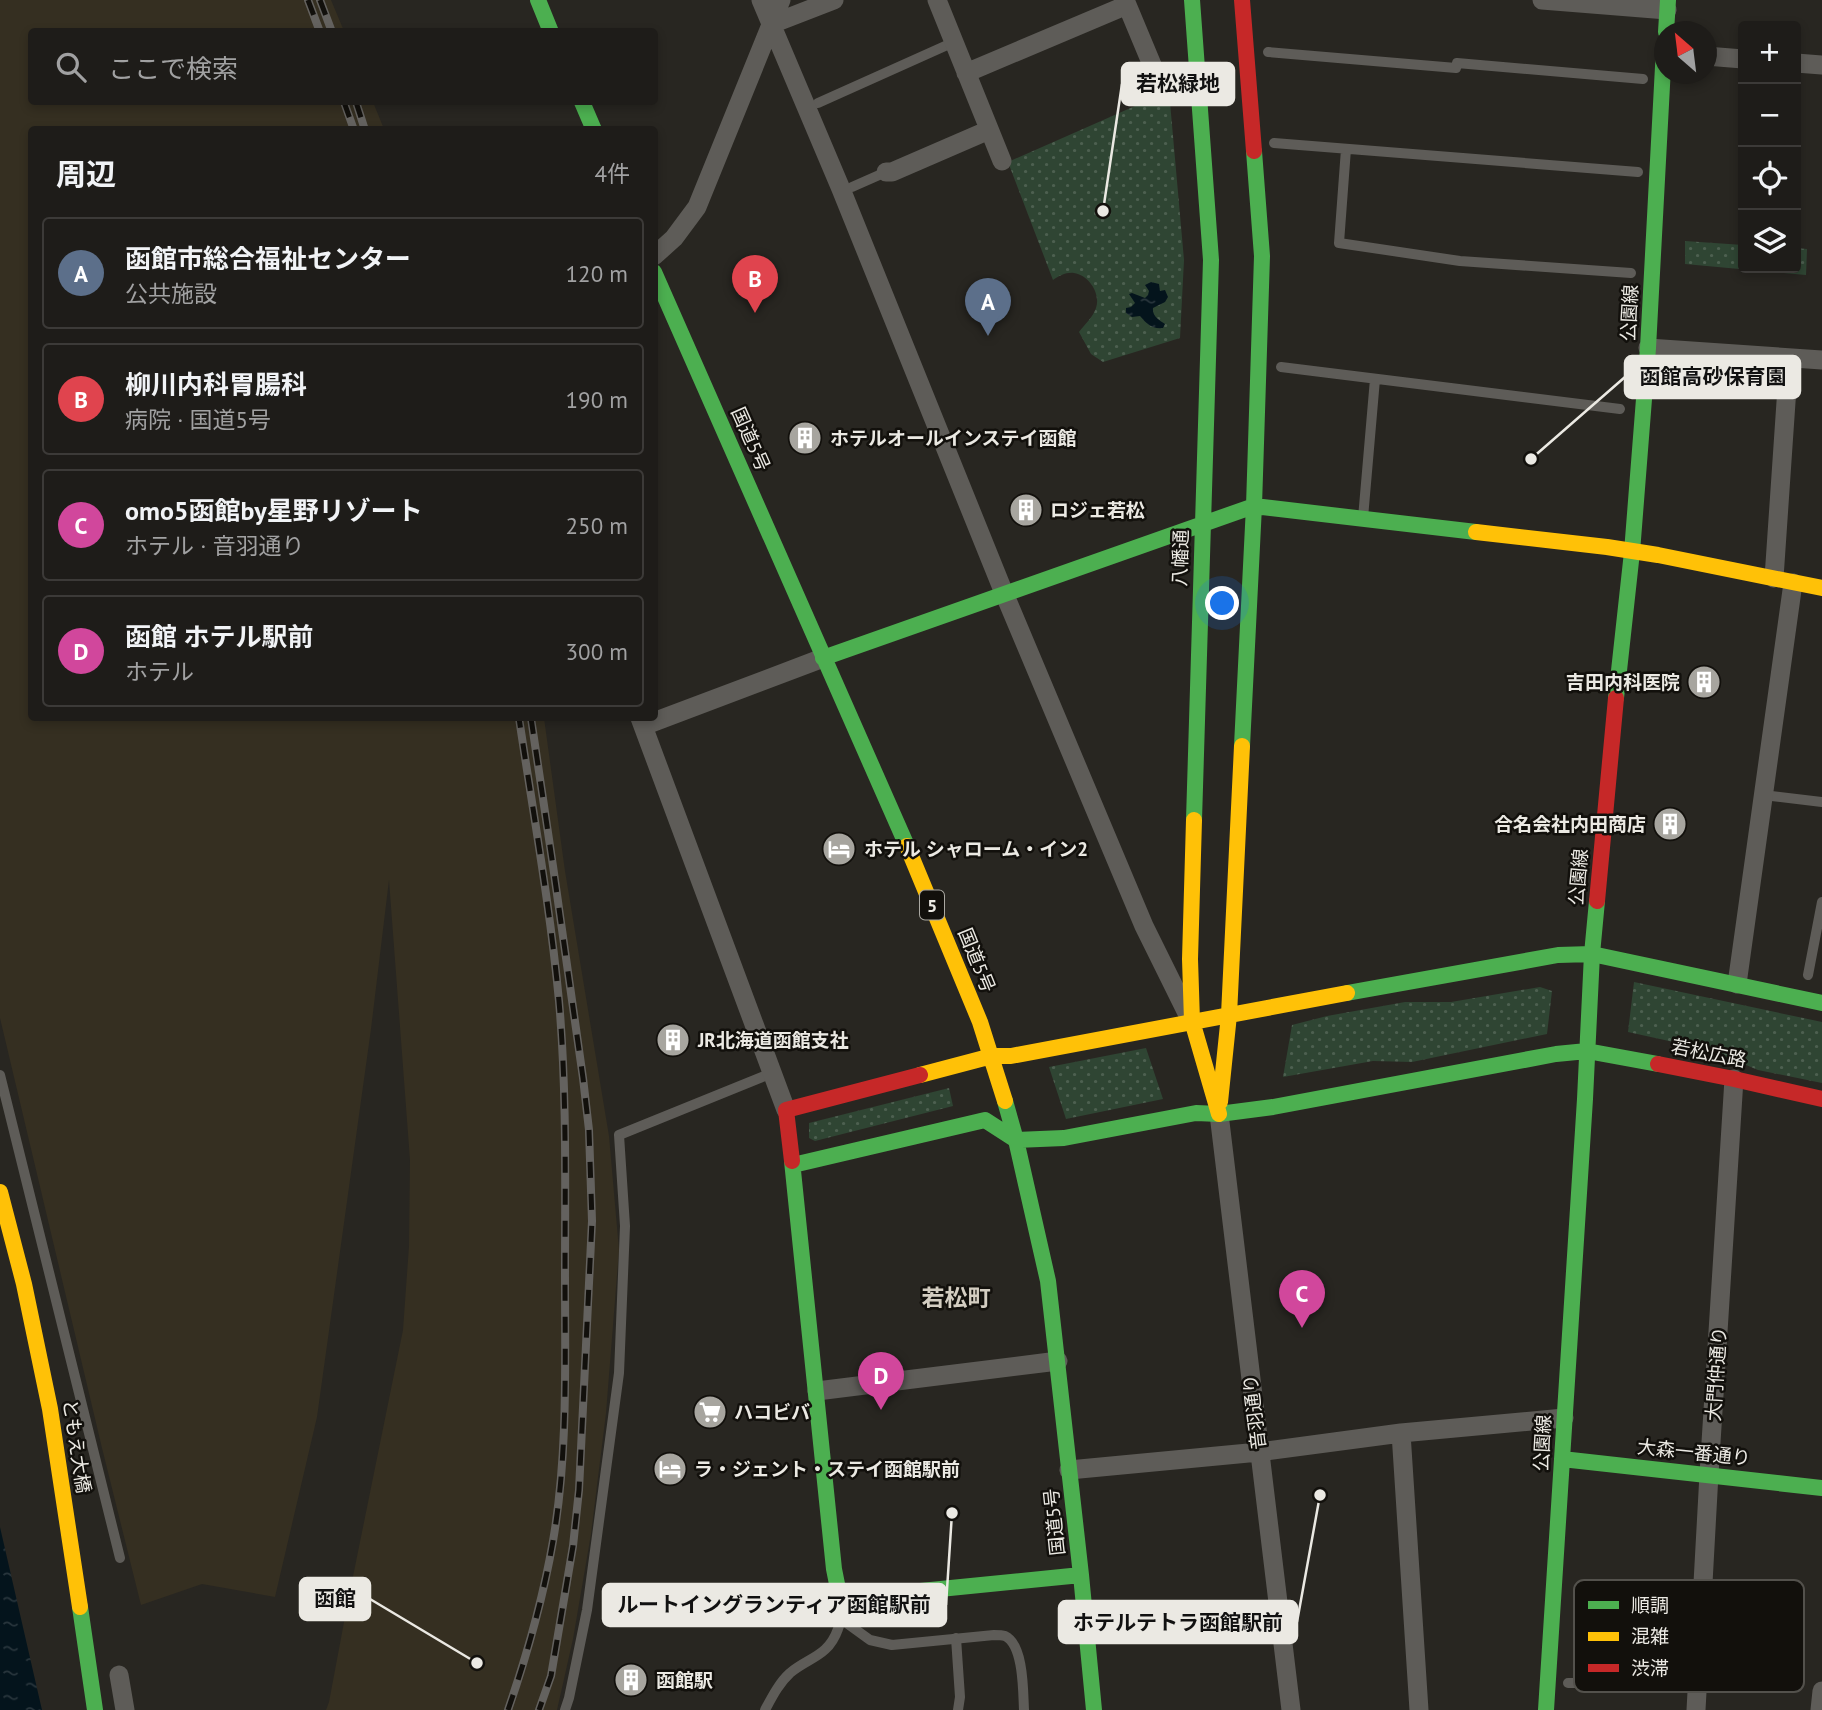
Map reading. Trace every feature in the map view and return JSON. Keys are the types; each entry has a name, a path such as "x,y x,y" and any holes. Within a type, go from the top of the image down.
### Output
{"main road":[{"path":"538,0 549,28"},
{"name":"八幡通","path":"1192,0 1211,260 1190,959 1192,1021 1219,1114"},
{"path":"1219,1114 1229,1015 1254,506 1262,256 1242,0"},
{"name":"公園線","path":"1546,1710 1592,954 1612,724 1632,552 1648,348 1662,84"},
{"path":"583,105 592,126"},
{"name":"国道5号","path":"658,292 662,312 927,891 992,1056 1016,1140 1048,1281 1094,1710"},
{"path":"823,659 1254,506 1593,545 1658,555 1822,588"},
{"path":"1081,1575 841,1599 834,1569 786,1110 992,1056 1011,1056 1558,955 1592,954 1822,1003"},
{"name":"若松広路","path":"1016,1140 1064,1138 1196,1113 1219,1114 1273,1107 1556,1054 1587,1051 1822,1099"},
{"path":"793,1165 985,1120 1016,1140"},
{"name":"ともえ大橋","path":"0,1192 24,1284 50,1409 95,1710"},
{"name":"大森一番通り","path":"1562,1459 1822,1488"}],"street":[{"path":"761,0 1144,926 1192,1021"},
{"path":"658,252 674,238 697,207 781,0"},
{"path":"772,24 834,0"},
{"path":"937,0 1002,161"},
{"path":"1542,0 1667,5"},
{"path":"966,73 1126,3 1160,84"},
{"path":"1717,57 1738,59"},
{"path":"1801,63 1822,65"},
{"path":"886,172 892,172 989,130"},
{"path":"1648,348 1822,360"},
{"path":"1774,578 1789,358"},
{"path":"1737,984 1793,583"},
{"path":"658,716 823,659"},
{"path":"642,722 786,1110"},
{"name":"大門仲通り","path":"1703,1580 1734,1079"},
{"name":"音羽通り","path":"1219,1114 1291,1710"},
{"path":"817,1391 1058,1361"},
{"path":"1069,1470 1259,1452 1401,1433 1564,1418"},
{"path":"1401,1433 1419,1710"},
{"path":"118,1675 125,1710"},
{"path":"1820,1710 1822,1691"},
{"name":"大門仲通り","path":"1696,1710 1697,1692"}],"lane":[{"path":"818,103 954,42"},
{"path":"1268,52 1456,68 1457,63 1643,79"},
{"path":"1274,143 1637,172"},
{"path":"1346,149 1339,243 1460,261 1631,273"},
{"path":"852,187 886,172"},
{"path":"1281,367 1620,410"},
{"path":"1363,518 1375,379"},
{"path":"1763,795 1822,802"},
{"path":"1808,975 1822,902"},
{"path":"565,1710 587,1609 620,1373 625,1226 619,1135 772,1073"},
{"path":"0,1075 120,1558"},
{"path":"765,1710 775,1691 791,1672 817,1657 833,1642 841,1619 841,1599"},
{"path":"841,1619 870,1640 892,1645 994,1634 1005,1636 1018,1651 1024,1710"},
{"path":"956,1638 960,1697 958,1710"},
{"path":"1569,1683 1574,1683"}],"shaded area":[{"path":"0,0 331,0 343,28 28,28 28,105 374,105 383,126 28,126 28,721 544,721 565,871 609,1136 619,1250 606,1413 591,1534 573,1639 557,1710 326,1710 403,1330 409,1246 410,1160 389,880 317,1417 275,1597 202,1584 141,1605 0,1018"}],"green space":[{"path":"1169,91 1184,260 1180,338 1103,362 1091,354 1079,332 1096,308 1095,291 1089,281 1074,273 1053,280 1008,162"},
{"path":"1685,241 1738,245 1738,269 1685,264"},
{"path":"1801,248 1807,249 1806,275 1784,273 1801,273"},
{"path":"1634,982 1822,1022 1822,1083 1758,1070 1710,1050 1628,1032"},
{"path":"1540,987 1552,991 1547,1034 1412,1062 1373,1061 1283,1077 1292,1025 1405,1002 1451,1002"},
{"path":"1146,1048 1163,1099 1066,1119 1049,1067"},
{"path":"949,1088 953,1106 815,1141 809,1138 809,1123"}],"water":[{"path":"1151,282 1159,284 1160,291 1165,290 1168,297 1165,302 1153,308 1155,316 1165,324 1163,328 1152,327 1140,316 1132,317 1126,313 1126,308 1135,303 1129,294 1145,298 1149,291 1145,285"},
{"path":"0,1527 42,1710 0,1710"}],"railway":[{"path":"308,0 318,28"},
{"path":"320,0 330,28"},
{"path":"345,105 353,126"},
{"path":"357,105 364,126"},
{"path":"508,1710 534,1627 553,1541 561,1475 565,1376 562,1035 551,930 519,721"},
{"path":"531,721 583,1078 589,1130 592,1221 579,1490 573,1546 551,1676 539,1710"}],"traffic: fast":[{"path":"538,0 549,28"},
{"path":"1192,0 1211,260 1194,820"},
{"path":"1667,21 1668,0"},
{"path":"1616,698 1632,552 1648,348 1662,84"},
{"path":"583,105 592,126"},
{"path":"1242,746 1254,506 1262,256 1254,151"},
{"path":"658,281 907,846"},
{"path":"823,658 1254,506 1476,532"},
{"path":"1546,1710 1597,901"},
{"path":"1347,993 1558,955 1592,954 1822,1003"},
{"path":"793,1165 985,1120 1016,1140 1064,1138 1196,1113 1219,1114 1273,1107 1556,1054 1587,1051 1658,1064"},
{"path":"1005,1101 1048,1281 1094,1710"},
{"path":"792,1161 834,1569 840,1599 1081,1575"},
{"path":"1562,1459 1822,1488"},
{"path":"80,1607 95,1710"}],"traffic: slow":[{"path":"1476,532 1658,555 1822,588"},
{"path":"1220,1102 1229,1015 1242,746"},
{"path":"1194,820 1190,959 1192,1021 1219,1114"},
{"path":"907,846 980,1022 1005,1101"},
{"path":"920,1075 992,1056 1011,1056 1347,993"},
{"path":"0,1192 24,1284 50,1409 80,1607"}],"traffic: jam":[{"path":"1242,0 1254,151"},
{"path":"1597,901 1616,698"},
{"path":"1658,1064 1822,1099"},
{"path":"792,1161 786,1110 920,1075"}],"place":[{"name":"若松緑地","path":"1103,211"},
{"name":"柳川内科胃腸科","path":"755,313"},
{"name":"函館市総合福祉センター","path":"988,336"},
{"name":"ホテルオールインステイ函館","path":"805,438"},
{"name":"函館高砂保育園","path":"1531,459"},
{"name":"ロジェ若松","path":"1026,510"},
{"name":"吉田内科医院","path":"1704,682"},
{"name":"合名会社内田商店","path":"1670,824"},
{"name":"ホテル シャローム・イン2","path":"839,849"},
{"name":"JR北海道函館支社","path":"673,1040"},
{"name":"omo5函館by星野リゾート","path":"1302,1328"},
{"name":"函館 ホテル駅前","path":"881,1410"},
{"name":"ハコビバ","path":"710,1412"},
{"name":"ラ・ジェント・ステイ函館駅前","path":"670,1469"},
{"name":"ホテルテトラ函館駅前","path":"1320,1495"},
{"name":"ルートイングランティア函館駅前","path":"952,1513"},
{"name":"函館","path":"477,1663"},
{"name":"函館駅","path":"631,1680"}],"district":[{"name":"若松町","path":"956,1297"}]}
